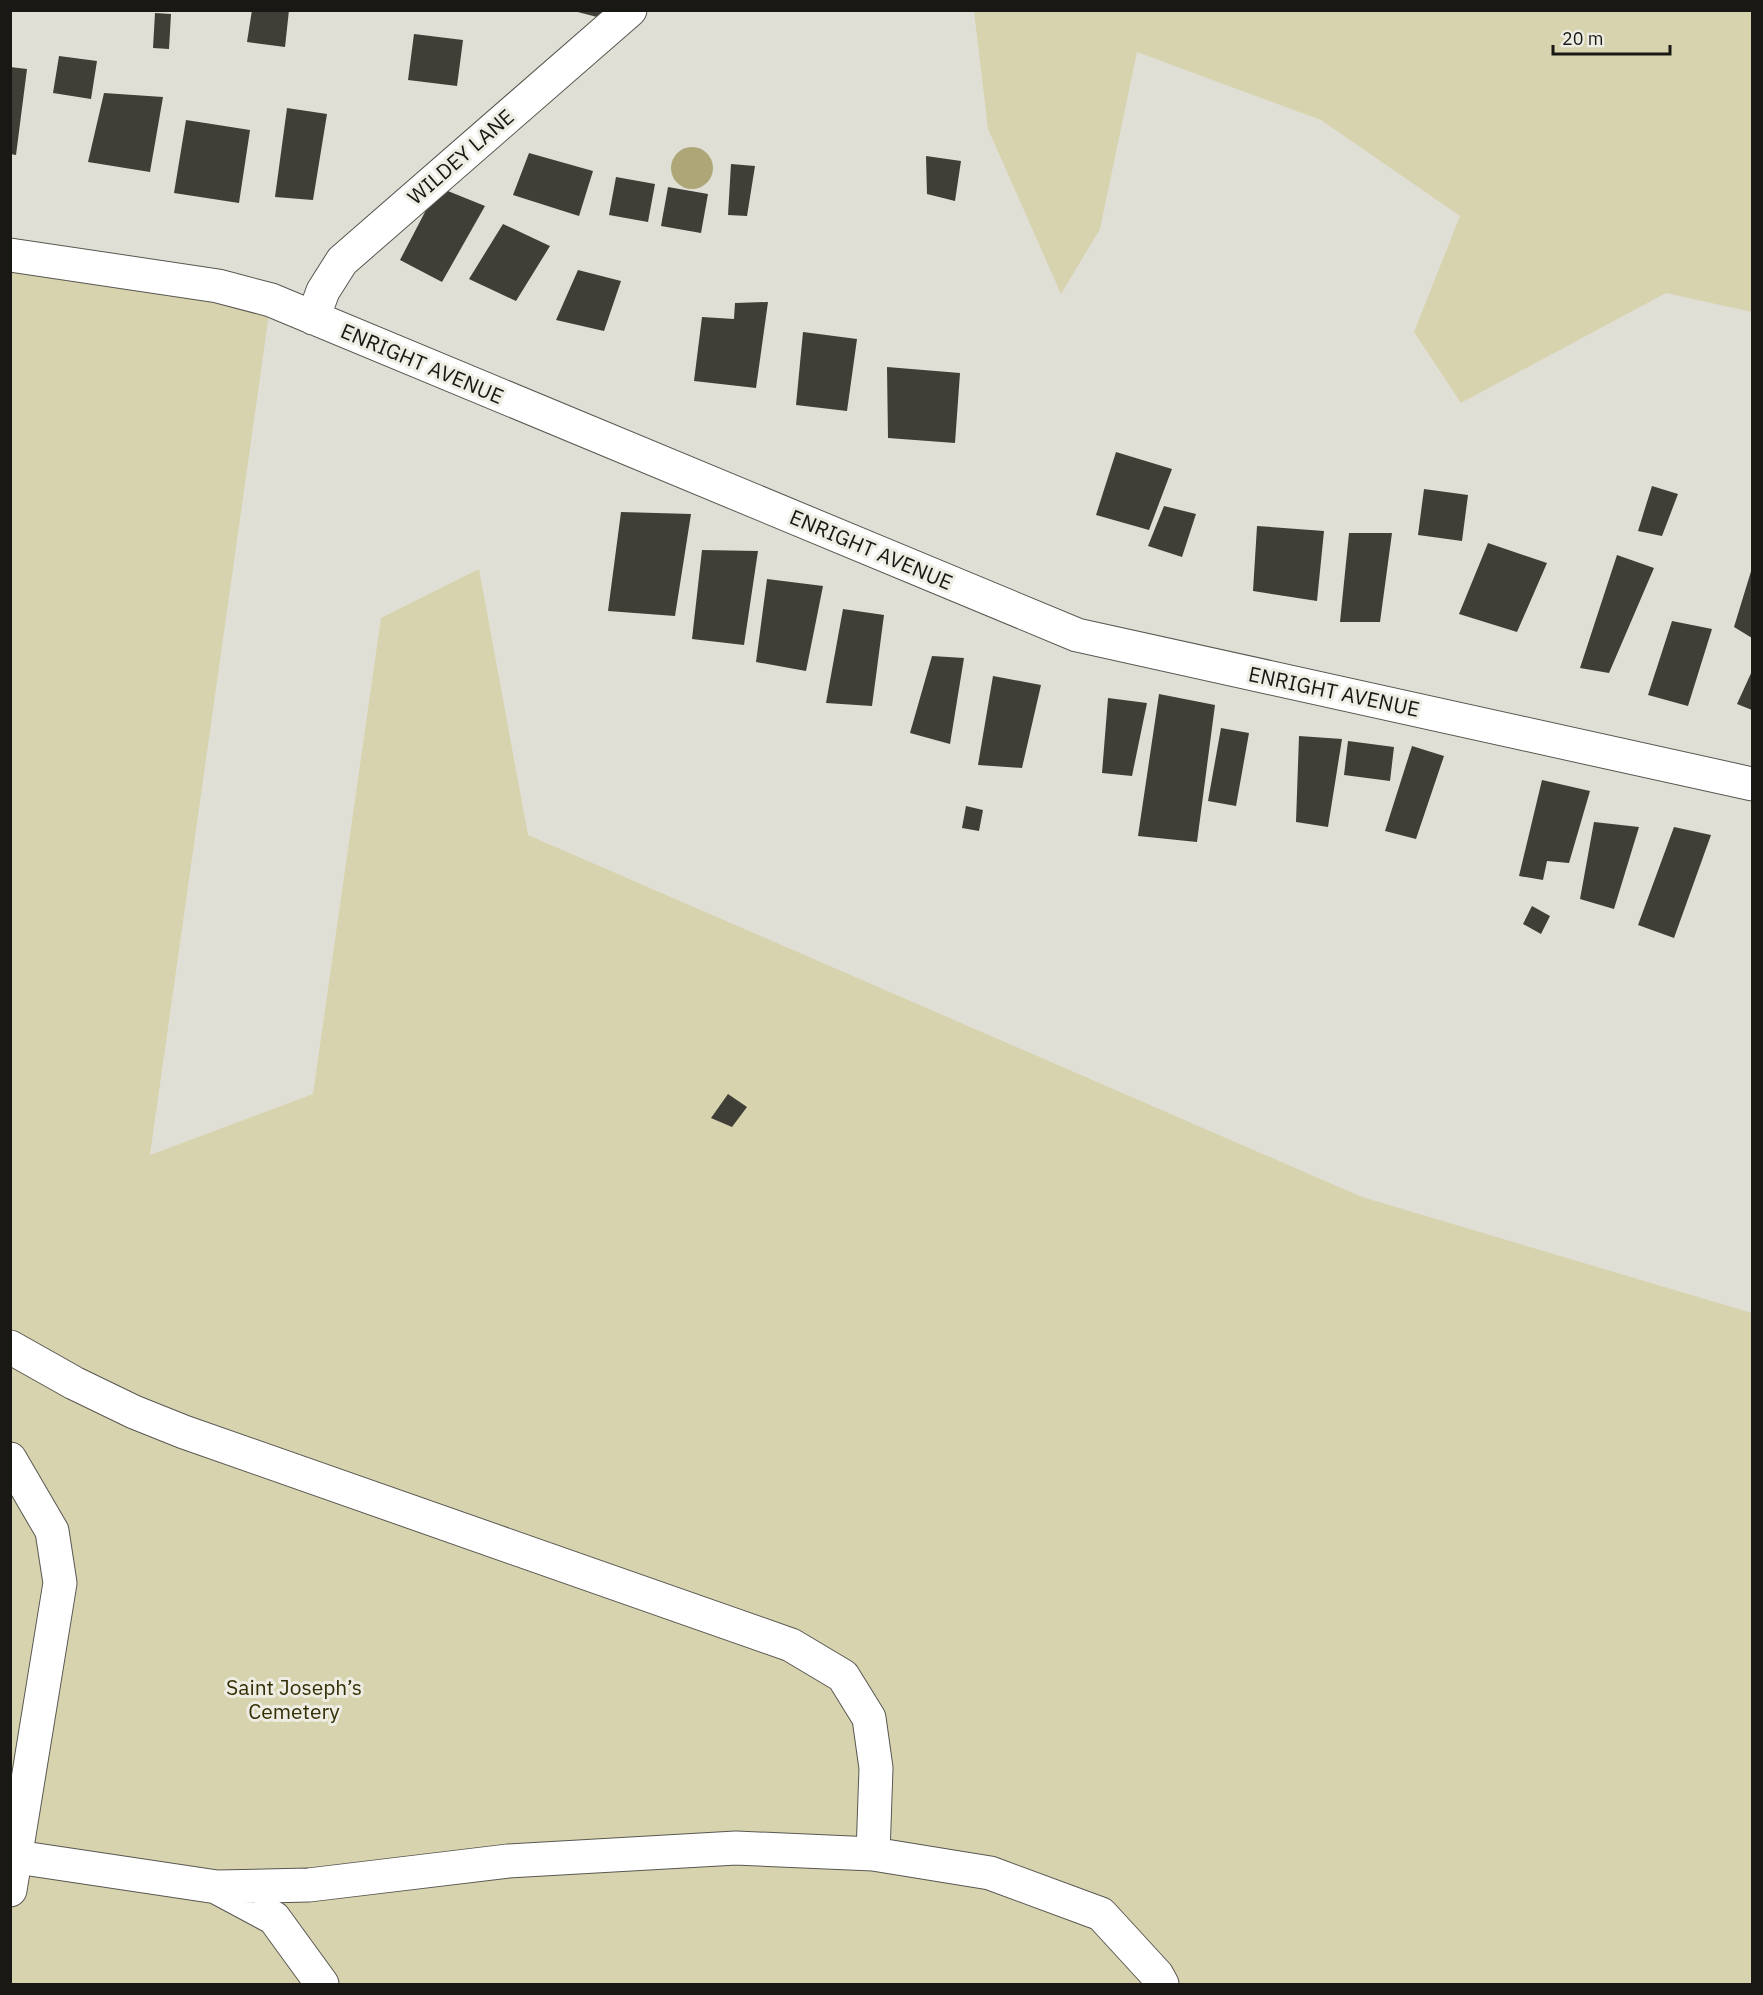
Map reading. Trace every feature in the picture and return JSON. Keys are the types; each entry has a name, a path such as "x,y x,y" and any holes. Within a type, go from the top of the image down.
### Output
{"street":[{"name":"WILDEY LANE","path":"313,318 323,291 342,261 630,10"},
{"name":"ENRIGHT AVENUE","path":"10,255 219,286 271,300 1077,635 1752,784"},
{"path":"10,1347 74,1383 134,1412 184,1432 780,1641 800,1650 843,1676 869,1718 876,1768 873,1854"},
{"path":"10,1459 52,1531 60,1583 13,1856 10,1890"},
{"path":"13,1856 217,1887 309,1886 508,1861 736,1848 873,1854 990,1873 1101,1914 1157,1975 1162,1984"},
{"path":"217,1887 274,1918 322,1984"}],"green space":[{"path":"974,11 1752,11 1752,312 1666,293 1461,403 1414,332 1460,216 1321,120 1137,52 1100,229 1061,294 988,129"},
{"name":"Saint Joseph’s Cemetery","path":"10,255 271,300 150,1155 313,1094 381,618 479,569 528,835 1362,1197 1752,1313 1752,1984 11,1984"}],"shaded area":[{"path":"692,147 700,148 707,153 712,160 712,176 707,183 700,188 692,189 684,188 677,183 672,176 671,168 672,160 677,153 684,148"}],"building":[{"path":"252,10 289,10 285,47 247,42"},
{"path":"570,10 603,10 601,18"},
{"path":"155,13 171,14 169,49 153,48"},
{"path":"414,34 463,40 457,86 408,80"},
{"path":"59,56 97,61 91,99 53,93"},
{"path":"10,67 27,69 16,155 10,154"},
{"path":"104,93 163,97 150,172 88,162"},
{"path":"287,108 327,114 313,200 275,197"},
{"path":"186,120 250,130 239,203 174,193"},
{"path":"529,153 593,171 579,216 513,195"},
{"path":"926,156 961,161 955,201 927,194"},
{"path":"731,164 755,166 747,216 728,215"},
{"path":"616,177 655,184 648,222 609,215"},
{"path":"438,187 485,206 442,282 400,260"},
{"path":"668,187 708,194 701,233 661,226"},
{"path":"503,224 550,246 516,301 469,279"},
{"path":"578,270 621,281 604,331 556,320"},
{"path":"768,302 756,388 694,381 702,317 734,319 735,303"},
{"path":"803,332 857,339 847,411 796,405"},
{"path":"887,367 960,373 955,443 888,438"},
{"path":"1116,452 1172,469 1149,530 1096,515"},
{"path":"1652,486 1678,494 1662,536 1638,531"},
{"path":"1424,489 1468,495 1462,541 1418,535"},
{"path":"1164,506 1196,514 1182,557 1148,546"},
{"path":"621,512 691,514 675,616 608,611"},
{"path":"1257,526 1324,531 1317,601 1253,591"},
{"path":"1349,533 1392,533 1380,622 1340,622"},
{"path":"1488,543 1547,563 1517,632 1459,614"},
{"path":"702,550 758,551 744,645 692,639"},
{"path":"1617,555 1654,568 1609,673 1580,668"},
{"path":"1752,568 1752,638 1734,627"},
{"path":"767,579 823,586 806,671 756,662"},
{"path":"843,609 884,615 872,706 826,703"},
{"path":"1672,621 1712,629 1688,706 1648,695"},
{"path":"932,656 964,658 950,744 910,733"},
{"path":"1752,671 1752,710 1737,704"},
{"path":"993,676 1041,685 1022,768 978,765"},
{"path":"1159,694 1215,705 1197,842 1138,836"},
{"path":"1108,698 1147,703 1132,776 1102,773"},
{"path":"1221,728 1249,733 1236,806 1208,801"},
{"path":"1299,736 1342,739 1328,827 1296,822"},
{"path":"1348,741 1394,747 1390,781 1344,775"},
{"path":"1412,746 1444,756 1416,839 1385,831"},
{"path":"1542,780 1590,791 1569,863 1547,861 1543,880 1519,876"},
{"path":"966,806 983,810 979,831 962,828"},
{"path":"1594,822 1639,827 1614,909 1580,899"},
{"path":"1674,827 1711,835 1674,938 1638,925"},
{"path":"1532,906 1550,916 1541,934 1523,924"},
{"path":"728,1094 747,1107 732,1127 711,1118"}]}
